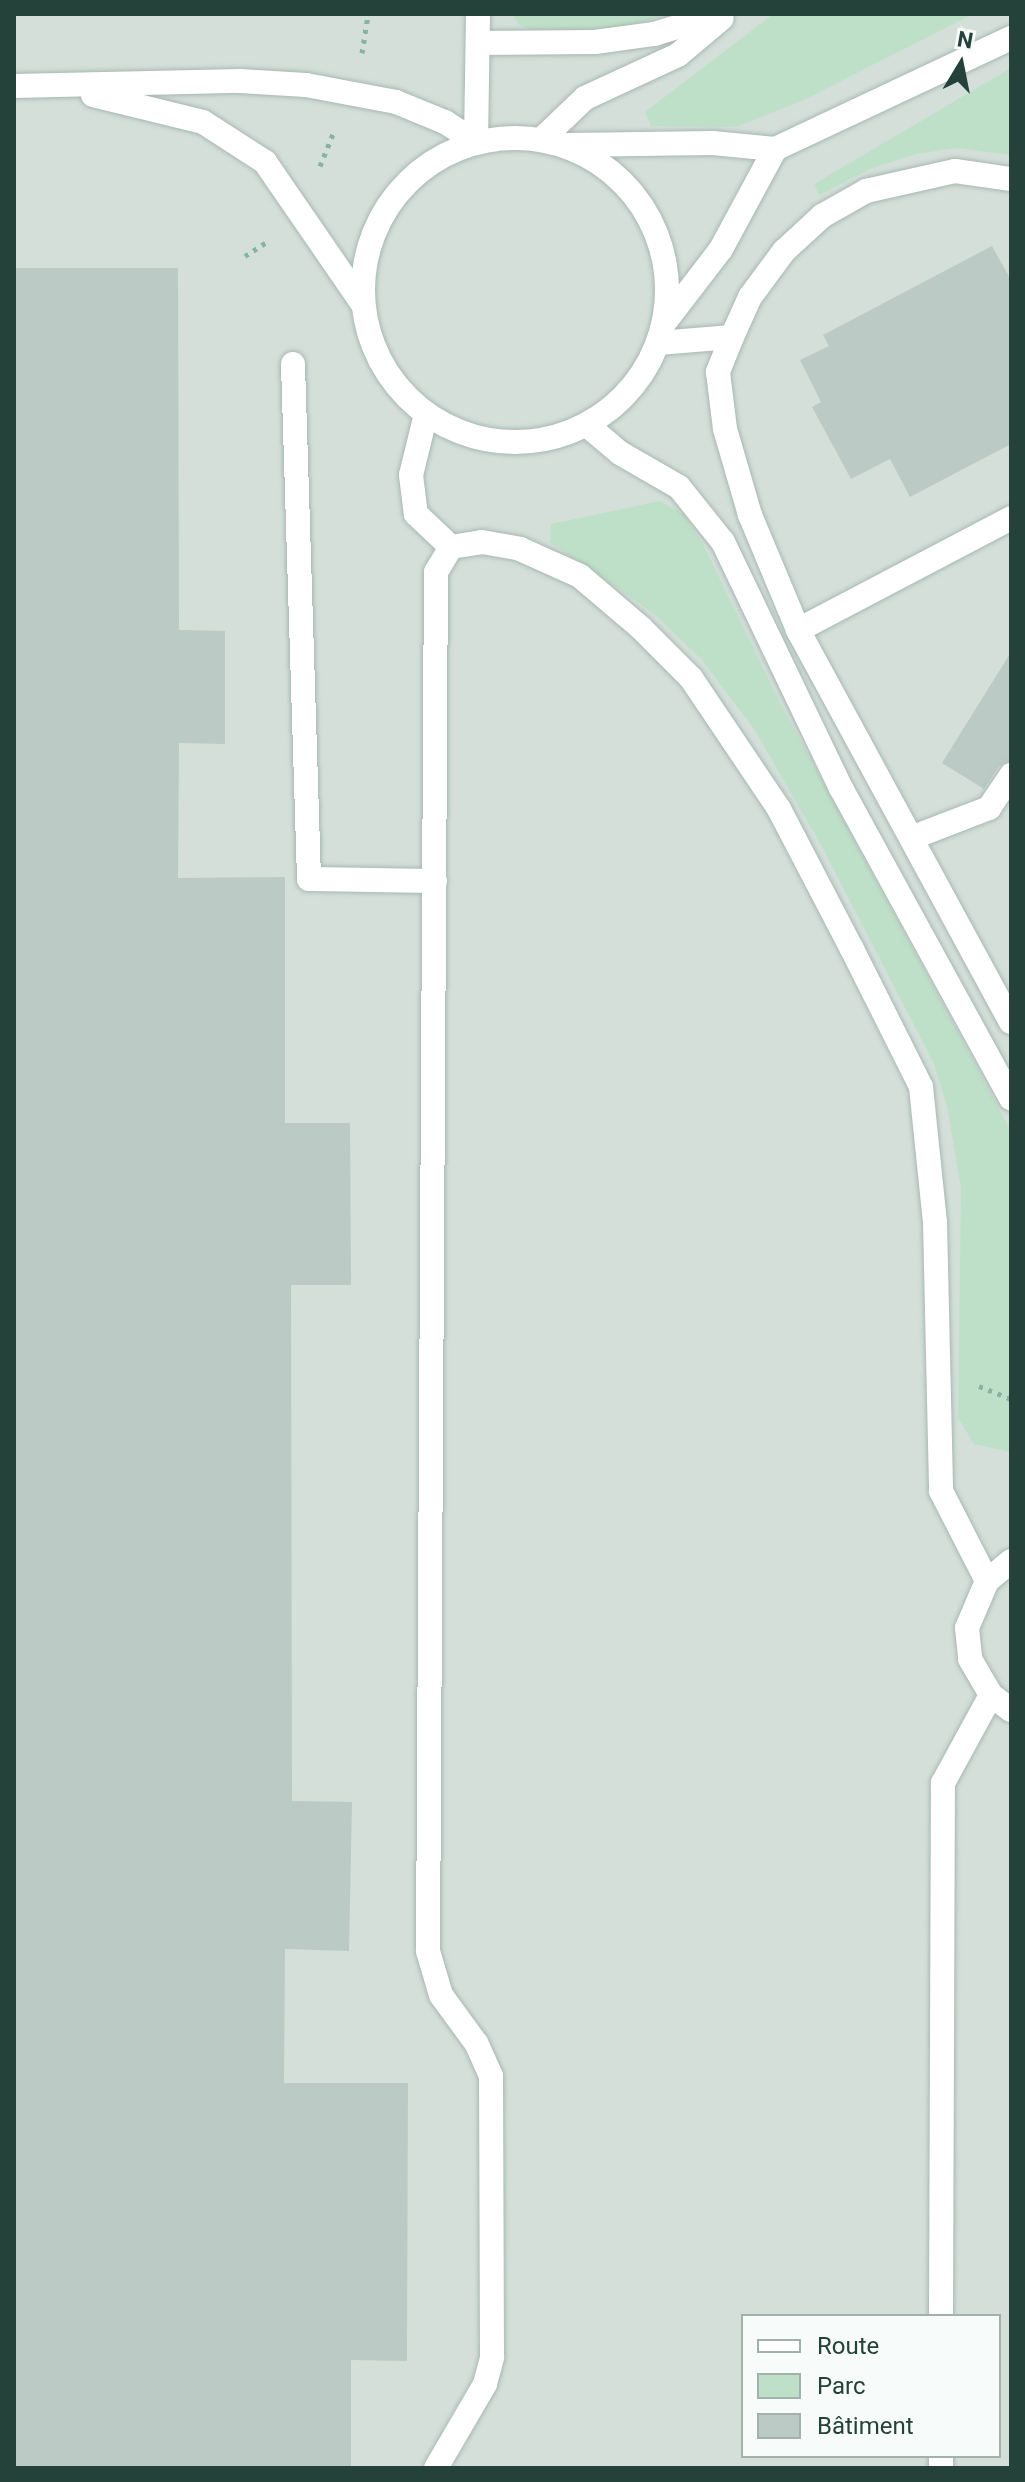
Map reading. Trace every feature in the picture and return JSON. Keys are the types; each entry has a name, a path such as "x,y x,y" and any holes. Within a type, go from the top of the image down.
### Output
{"street":[{"path":"476,142 478,14"},
{"path":"478,43 595,42 654,34 720,14"},
{"path":"553,142 585,98 678,55 727,14"},
{"path":"362,303 364,261 378,220 403,185 436,158 476,142 509,137 553,142 713,143 775,149 1011,38"},
{"path":"14,86 240,81 350,91 421,112 476,142"},
{"path":"47,86 203,122 265,162 301,208 362,303 380,362 400,391 426,414 463,434 504,442 546,439 587,425 625,395 662,332 721,249 775,149"},
{"path":"553,142 597,161 626,184 648,214 662,248 668,285 662,332"},
{"path":"1011,179 955,171 910,177 855,197 822,216 784,251 750,297 718,372 725,429 750,515 798,630 911,838 1004,994 1011,1022"},
{"path":"662,332 732,337"},
{"path":"293,364 309,879 435,881"},
{"path":"426,414 411,475 416,514 451,547"},
{"path":"587,425 620,453 679,487 723,542 828,763 1011,1098"},
{"path":"798,630 1011,518"},
{"path":"436,2468 485,2384 492,2357 494,2126 491,2076 476,2043 441,1995 428,1951 436,572 451,547 482,542 520,549 580,576 641,628 691,678 770,796 845,935 921,1087 935,1222 941,1491 987,1581"},
{"path":"911,838 989,808 1011,775"},
{"path":"1011,1561 987,1581 967,1628 970,1659 991,1695 1011,1710"},
{"path":"941,2314 943,1783 991,1695"}],"path":[{"path":"245,256 287,228 301,208 361,62 368,14"}],"shaded area":[{"path":"14,14 1011,14 1011,2468 14,2468"}],"green space":[{"path":"513,14 669,14 631,25 560,32 532,30 518,24"},
{"path":"773,14 973,14 804,100 736,127 651,126 645,112"},
{"path":"1011,68 1011,155 957,148 916,154 870,169 819,195 814,184"},
{"path":"660,501 683,514 704,546 779,701 1011,1131 1011,1452 974,1444 958,1418 961,1188 947,1106 933,1062 822,847 754,729 702,660 653,613 550,542 551,524"}],"building":[{"path":"992,246 1011,280 1011,444 910,497 890,459 851,479 812,407 821,402 800,360 829,346 823,335"},
{"path":"14,268 178,268 179,630 225,631 225,744 179,743 178,878 285,877 285,1123 350,1123 351,1285 291,1285 292,1801 352,1802 349,1951 285,1949 284,2083 408,2083 407,2361 351,2360 351,2468 14,2468"},
{"path":"1011,652 1011,760 999,766 984,789 942,763"}]}
